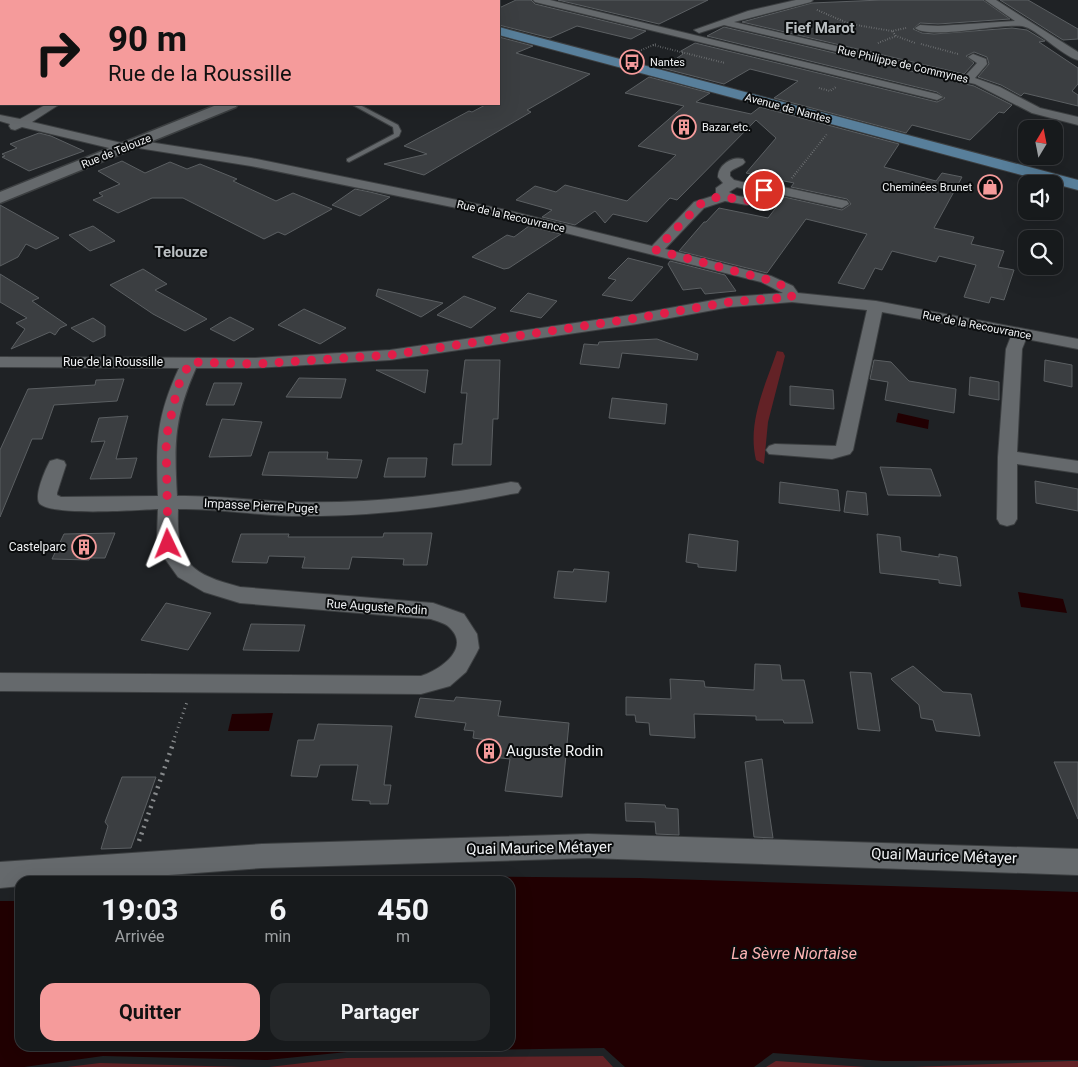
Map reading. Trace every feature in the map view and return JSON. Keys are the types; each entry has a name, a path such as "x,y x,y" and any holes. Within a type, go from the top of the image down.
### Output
{"main road":[{"name":"Avenue de Nantes","path":"500,31 1078,185"}],"street":[{"path":"538,0 937,97"},
{"path":"990,0 1078,58"},
{"path":"699,30 751,13 803,1"},
{"name":"Rue Philippe de Commynes","path":"723,22 968,79 996,89 1036,111 1078,121"},
{"path":"920,28 1024,23"},
{"path":"968,79 982,64 982,61 974,57"},
{"path":"0,132 21,124 52,105"},
{"name":"Rue de Telouze","path":"0,198 230,105"},
{"name":"Rue de la Recouvrance","path":"0,118 131,146 251,162 506,214 656,250 776,282 788,289 792,297 876,306 1078,344"},
{"path":"739,162 730,165 724,172 728,190 734,200 755,198 759,193 758,191 783,190 842,204"},
{"path":"656,250 699,205 728,190"},
{"name":"Rue de la Roussille","path":"0,362 255,364 390,355 730,302 792,297"},
{"path":"775,450 832,453 844,450 876,306"},
{"path":"1007,519 1007,457 1014,349 1020,333"},
{"name":"Rue Auguste Rodin","path":"0,682 422,685 442,679 458,666 468,648 466,634 456,620 433,611 240,595 217,590 196,580 182,569 173,557 168,544 166,438 178,386 190,362"},
{"path":"1007,457 1078,467"},
{"name":"Impasse Pierre Puget","path":"57,465 47,493 47,499 59,504 229,503 297,509 354,509 450,500 511,488"},
{"name":"Quai Maurice Métayer","path":"0,875 262,856 588,846 1078,862"}],"lane":[{"path":"349,160 390,140 397,135 398,130 396,126 356,105"}],"path":[{"path":"803,1 850,24 892,31"},
{"path":"652,45 725,63"},
{"path":"783,190 838,121"},
{"path":"131,864 193,683"}],"shaded area":[{"path":"777,351 783,352 785,356 768,422 764,464 756,460 754,432 759,405"},
{"path":"603,1056 613,1067 269,1067 346,1058"},
{"path":"776,1061 866,1067 766,1067"},
{"path":"1078,1061 1078,1067 913,1067"},
{"path":"100,1063 243,1067 67,1067"}],"water":[{"path":"898,413 929,420 928,429 896,422"},
{"path":"1018,592 1063,599 1067,613 1021,607"},
{"path":"273,713 269,731 228,731 232,714"},
{"name":"La Sèvre Niortaise","path":"515,877 639,878 1078,892 1078,1060 884,1061 773,1053 754,1067 625,1067 604,1048 515,1049"},
{"path":"0,901 15,901 15,1051 411,1051 347,1052 267,1060 103,1056 24,1067 0,1067"}],"building":[{"path":"516,0 531,0 535,4 646,31 631,39 577,26 550,38 500,25 500,8"},
{"path":"558,0 708,0 659,24"},
{"path":"881,0 983,0 1010,19 938,24 920,23 913,29 922,33 934,34 1012,28 1027,30 1045,41 1039,42 1078,68 1078,84 1072,91 1078,95 1078,106 1024,93 1021,96 1001,85 978,77 989,64 987,57 974,52 966,56 974,63 964,74 742,22 812,3"},
{"path":"1000,0 1028,0 1078,29 1078,39 1063,40"},
{"path":"724,27 974,86 1012,105 1004,113 999,112 970,140 912,125 906,133 774,98 798,81 750,69 724,84 662,68 683,54 681,51 695,43 937,102 945,98 937,92 707,36"},
{"path":"500,37 533,46 516,53 590,74 527,110 531,112 424,175 384,164 427,154 404,146 469,111 472,112 485,105 500,105"},
{"path":"649,77 710,93 696,102 751,114 760,107 899,144 884,167 936,181 942,173 962,177 934,228 974,237 971,244 1004,251 998,267 1014,270 1004,300 991,297 989,303 964,297 976,265 939,256 936,262 892,251 882,270 875,268 864,289 838,283 867,234 806,219 767,273 679,251 719,208 768,218 784,197 842,210 851,204 847,199 791,187 794,183 746,173 776,138 756,120 677,200 670,198 647,222 613,214 605,223 595,211 575,225 542,217 552,210 516,200 535,186 556,192 565,185 627,201 676,155 638,146 684,106 625,93"},
{"path":"39,133 51,136 84,151 29,171 2,157 5,156 2,154 17,148 10,144"},
{"path":"122,161 145,173 170,162 187,169 200,164 237,179 233,181 276,201 293,193 332,209 285,235 278,232 264,239 183,198 152,198 118,213 93,200 103,196 99,193 120,184 98,171"},
{"path":"355,189 390,197 360,216 332,205"},
{"path":"0,205 59,238 36,249 26,244 18,257 0,266"},
{"path":"93,226 115,241 90,251 69,235"},
{"path":"529,226 561,234 509,268 504,269 472,257 507,235 514,237"},
{"path":"628,258 663,267 632,301 602,295 616,280 608,278"},
{"path":"670,261 725,275 736,291 705,294 701,288 683,290 668,264"},
{"path":"143,269 167,284 155,290 207,319 185,331 153,314 110,285"},
{"path":"0,274 39,298 32,301 67,325 60,328 55,335 50,332 11,349 25,329 16,323 27,318 0,302"},
{"path":"378,289 443,303 421,317 376,296"},
{"path":"528,293 557,301 541,318 510,311"},
{"path":"464,296 496,308 471,328 437,315"},
{"path":"304,309 346,328 320,344 278,325"},
{"path":"230,317 254,329 234,341 210,329"},
{"path":"93,318 105,326 105,336 93,342 71,328"},
{"path":"657,339 698,354 697,360 622,353 619,368 580,364 584,344 598,345 599,342"},
{"path":"465,360 500,360 498,419 493,419 491,465 452,465 454,444 462,444 467,393 461,393"},
{"path":"874,360 891,362 909,381 956,389 954,413 885,400 888,382 870,379"},
{"path":"1045,360 1072,365 1072,387 1044,381"},
{"path":"376,370 428,370 425,393"},
{"path":"970,377 999,382 999,400 969,395"},
{"path":"299,378 346,379 341,398 286,397"},
{"path":"124,379 117,401 54,405 42,439 32,439 0,517 0,450 28,389 95,385 96,380"},
{"path":"214,383 242,383 234,405 206,405"},
{"path":"790,386 833,390 834,409 790,405"},
{"path":"612,398 667,404 665,424 609,418"},
{"path":"128,416 116,459 137,458 131,478 90,479 105,441 91,442 99,418"},
{"path":"222,419 262,422 251,456 209,457"},
{"path":"269,452 328,452 327,459 362,460 357,478 262,475"},
{"path":"388,458 427,458 425,477 384,477"},
{"path":"880,467 931,469 941,496 888,495"},
{"path":"1035,481 1078,489 1078,511 1036,503"},
{"path":"780,482 838,490 840,511 779,503"},
{"path":"847,491 866,493 868,515 844,512"},
{"name":"Castelparc","path":"115,533 105,558 90,558 89,560 52,559 64,534"},
{"path":"384,533 432,533 427,565 403,565 404,559 352,557 349,569 302,568 305,557 269,556 267,563 232,562 241,534 289,534 288,537 383,537"},
{"path":"689,534 738,541 736,571 698,567 698,564 686,562"},
{"path":"877,534 900,537 901,551 939,557 939,554 957,557 961,586 939,583 939,580 880,573"},
{"path":"574,569 609,572 606,602 554,598 558,571 573,572"},
{"path":"166,603 211,613 188,650 141,640"},
{"path":"251,624 305,625 299,651 243,650"},
{"path":"755,664 780,665 782,680 804,680 813,723 784,723 783,720 756,720 756,716 694,714 695,738 650,735 649,723 636,722 635,715 626,715 626,697 671,699 670,679 704,681 705,687 754,690"},
{"path":"913,666 943,692 971,694 980,736 936,731 933,720 921,718 919,705 891,679"},
{"path":"850,672 871,673 880,731 858,729"},
{"path":"456,697 501,701 498,716 569,723 562,797 505,791 510,759 483,756 487,740 473,738 474,731 464,730 466,723 415,717 420,698 454,701"},
{"path":"318,724 392,726 384,785 391,785 388,804 370,804 370,801 352,800 358,765 320,765 317,777 291,776 298,740 314,740"},
{"path":"762,759 773,838 754,837 745,762"},
{"path":"1054,762 1078,762 1078,819"},
{"path":"122,777 156,777 131,848 101,849 108,826 105,822"},
{"path":"625,803 665,805 666,808 678,809 679,835 656,834 655,822 626,821"}],"place":[{"name":"Nantes","path":"632,62"},
{"name":"Bazar etc.","path":"684,127"},
{"name":"Cheminées Brunet","path":"990,187"},
{"name":"Castelparc","path":"84,547"},
{"name":"Auguste Rodin","path":"489,751"}],"district":[{"name":"Fief Marot","path":"820,28"},
{"name":"Telouze","path":"181,252"}],"route":[{"path":"168,544 166,438 169,418 178,386 190,362 255,364 390,355 730,302 792,297 788,289 776,282 656,250 704,202 725,196 740,200 751,200 758,196 758,191 764,190"}]}
